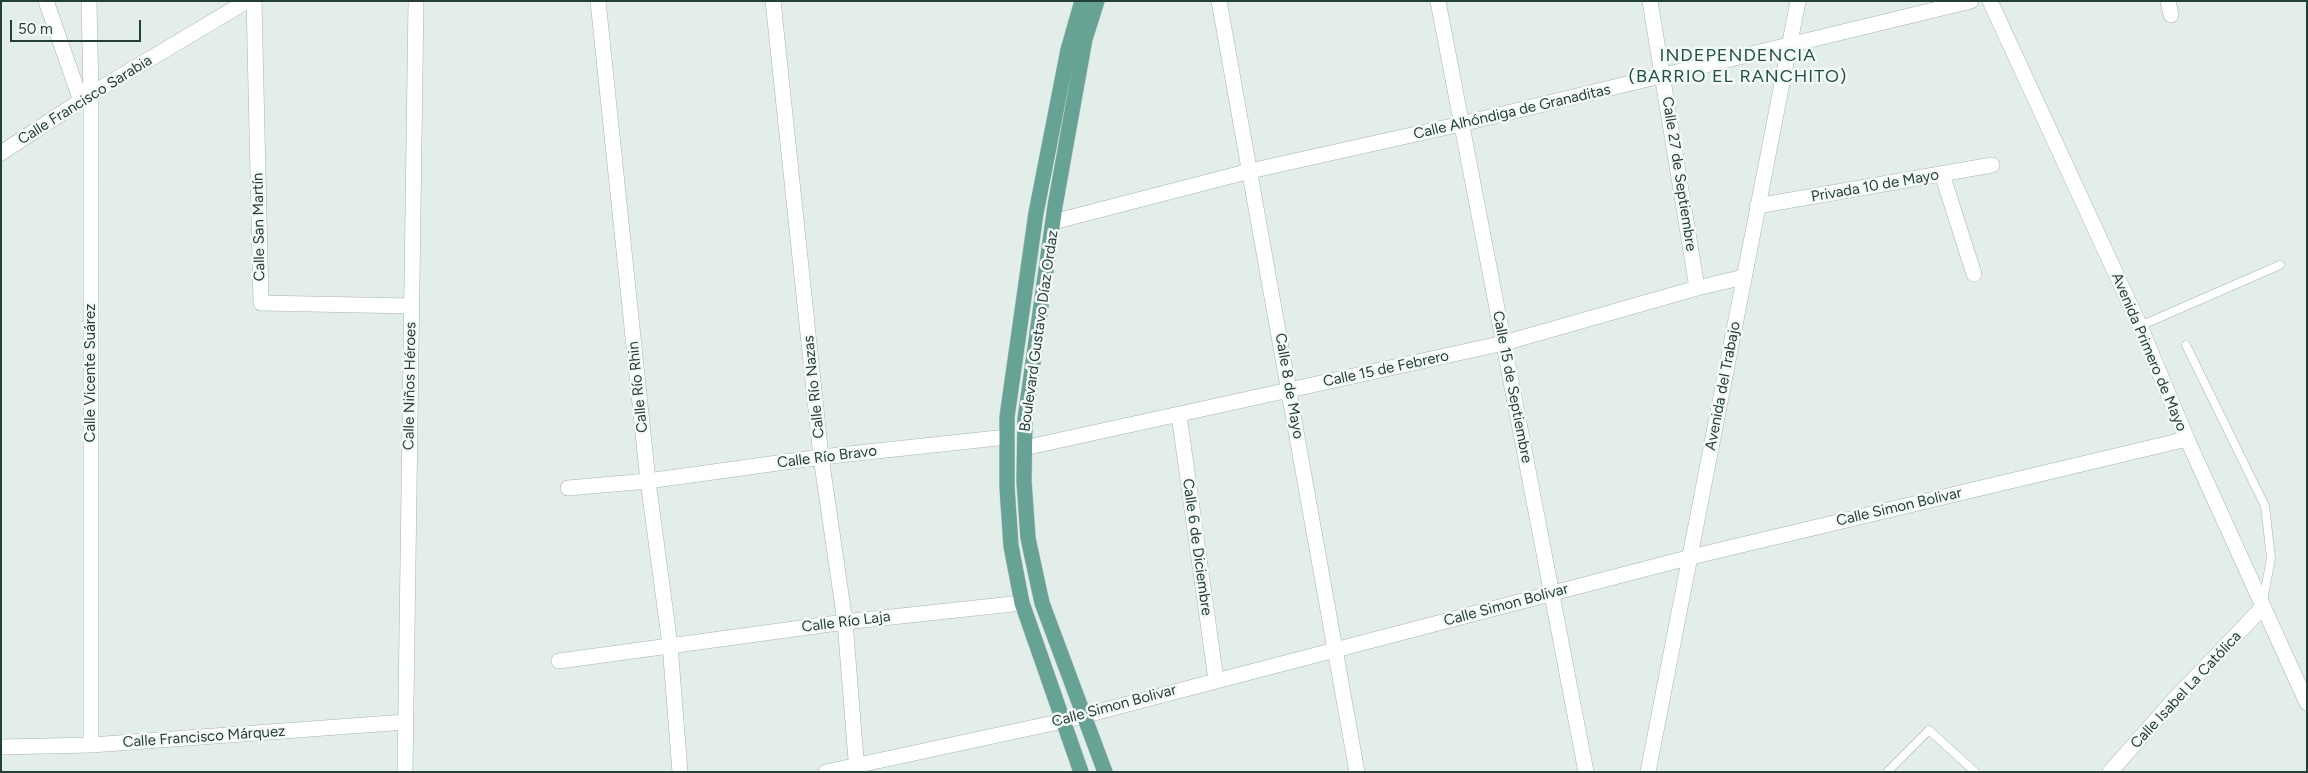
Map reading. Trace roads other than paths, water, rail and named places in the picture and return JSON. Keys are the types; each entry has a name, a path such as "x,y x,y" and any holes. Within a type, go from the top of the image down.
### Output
{"main road":[{"name":"Boulevard Gustavo Díaz Ordaz","path":"1081,772 1022,603 1012,546 1007,487 1007,417 1036,213 1068,50 1082,1"},
{"name":"Boulevard Gustavo Díaz Ordaz","path":"1097,1 1085,39 1053,222 1025,419 1024,480 1028,538 1042,603 1105,772"}],"street":[{"path":"46,1 86,98"},
{"name":"Calle Vicente Suárez","path":"89,1 86,98 91,745"},
{"name":"Calle Francisco Sarabia","path":"1,154 86,98 247,1"},
{"name":"Calle San Martín","path":"254,1 261,303 411,306"},
{"name":"Calle Niños Héroes","path":"405,772 416,1"},
{"name":"Calle Río Rhin","path":"598,1 648,481 670,645 680,772"},
{"name":"Calle Río Nazas","path":"772,1 821,457 845,622 857,768"},
{"name":"Calle 8 de Mayo","path":"1219,1 1357,772"},
{"name":"Calle 15 de Septiembre","path":"1438,1 1586,772"},
{"name":"Calle 27 de Septiembre","path":"1650,1 1664,76 1697,288"},
{"name":"Avenida del Trabajo","path":"1648,772 1798,1"},
{"name":"Calle Alhóndiga de Granaditas","path":"1053,222 1250,171 1461,124 1971,1"},
{"name":"Avenida Primero de Mayo","path":"1990,1 2140,326 2187,439 2262,608 2307,703"},
{"name":"Privada 10 de Mayo","path":"1757,206 1992,165"},
{"path":"1942,174 1974,274"},
{"name":"Calle 15 de Febrero","path":"1024,448 1504,343 1697,288 1744,277"},
{"name":"Calle 6 de Diciembre","path":"1179,415 1216,680"},
{"name":"Calle Río Bravo","path":"568,488 648,481 821,457 1007,437"},
{"name":"Calle Simon Bolivar","path":"826,772 857,768 1063,721 1083,714 1691,557 2187,439"},
{"name":"Calle Río Laja","path":"559,661 845,622 1022,603"},
{"name":"Calle Isabel La Católica","path":"2110,772 2172,702 2262,608"},
{"name":"Calle Francisco Márquez","path":"1,747 91,745 406,722"}],"lane":[{"path":"2140,326 2280,265"},
{"path":"2186,345 2265,506 2271,558 2262,608"},
{"path":"1887,772 1929,730 1975,772"}],"district":[{"name":"INDEPENDENCIA (BARRIO EL RANCHITO)","path":"1738,66"}]}
